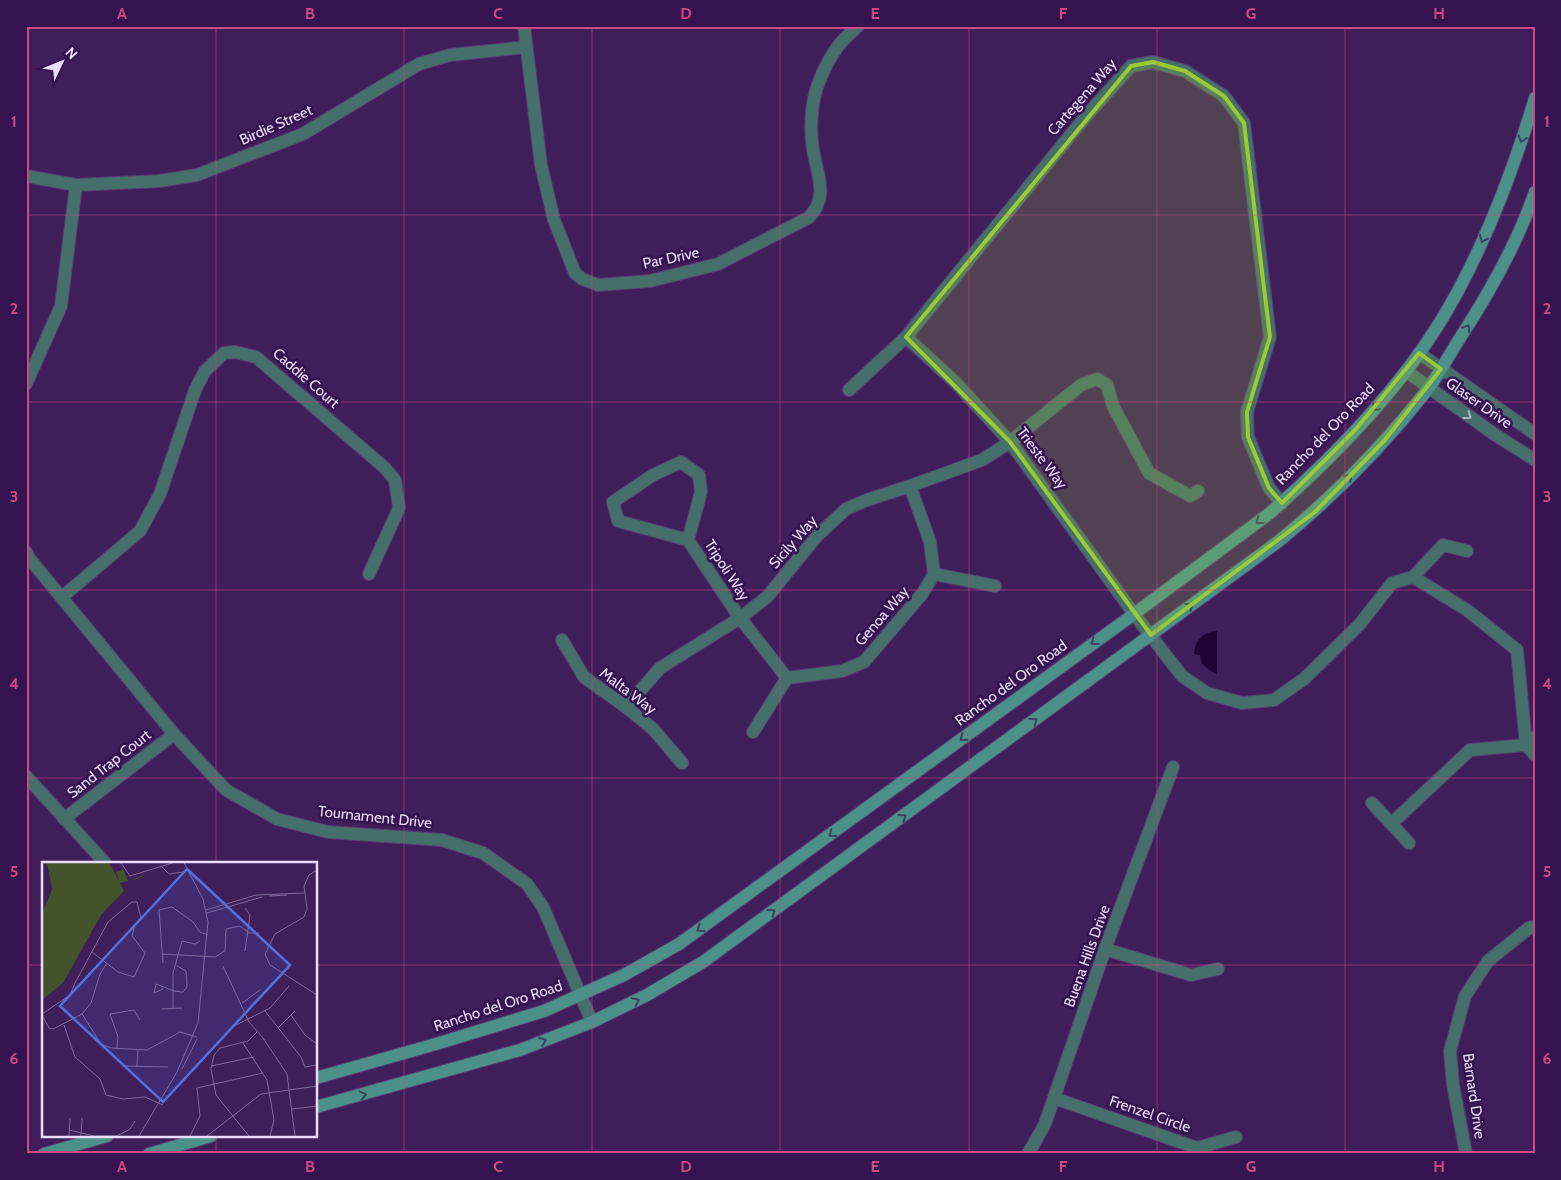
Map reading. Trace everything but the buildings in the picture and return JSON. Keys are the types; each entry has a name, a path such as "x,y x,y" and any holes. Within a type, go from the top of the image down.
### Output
{"main road":[{"name":"Rancho del Oro Road","path":"318,1077 544,1011 624,975 679,944 1134,614 1229,544 1282,502 1356,430 1406,371 1437,326 1470,268 1505,191 1535,98"},
{"path":"318,1106 520,1050 592,1022 647,995 703,962 1279,541 1315,512 1384,441 1429,388 1479,309 1498,274 1535,192"},
{"path":"44,1154 100,1138"},
{"path":"149,1154 204,1138"}],"street":[{"name":"Par Drive","path":"524,26 541,166 554,220 574,273 582,279 598,285 650,281 718,264 808,218 816,212 820,198 820,181 812,143 813,104 819,81 839,44 858,26"},
{"name":"Birdie Street","path":"26,176 76,185 159,181 197,175 304,134 419,64 450,55 526,47"},
{"name":"Cartegena Way","path":"849,390 906,337 1086,116 1131,66 1153,62 1185,71 1224,96 1244,123 1270,337 1247,412 1248,437 1268,488 1282,502"},
{"path":"26,384 61,306 76,185"},
{"name":"Trieste Way","path":"906,337 956,383 1010,442 1134,614 1182,676 1207,693 1242,703 1274,700 1304,679 1360,624 1392,583 1413,577"},
{"name":"Caddie Court","path":"62,597 140,531 160,494 195,390 205,371 224,353 235,352 256,357 385,468 395,480 400,508 369,574"},
{"name":"Glaser Drive","path":"1419,353 1535,434"},
{"name":"Glaser Drive","path":"1406,371 1494,434 1535,460"},
{"name":"Sicily Way","path":"626,706 660,668 740,618 768,597 816,536 846,509 982,460 1010,442 1081,385 1097,379 1107,386 1113,406 1149,473 1190,496 1198,491"},
{"name":"Tripoli Way","path":"688,540 701,492 698,475 681,462 653,475 613,502 618,521 688,540 740,618"},
{"path":"910,486 930,542 934,574 995,586"},
{"path":"1392,823 1470,750 1532,746 1517,650 1467,610 1413,577 1443,545 1467,551"},
{"name":"Tournament Drive","path":"26,552 174,734 226,790 277,819 328,832 442,840 483,853 527,884 543,907 592,1022"},
{"name":"Genoa Way","path":"787,678 842,671 864,662 922,594 934,574"},
{"path":"740,618 787,678 753,732"},
{"name":"Malta Way","path":"562,640 584,677 626,706 653,729 682,763"},
{"name":"Sand Trap Court","path":"64,819 174,734"},
{"name":"Buena Hills Drive","path":"1028,1154 1045,1124 1105,949 1174,767"},
{"path":"26,776 104,862"},
{"path":"1372,803 1409,843"},
{"name":"Barnard Drive","path":"1466,1154 1453,1084 1450,1051 1465,996 1488,961 1529,928 1535,926"},
{"path":"1105,949 1191,976 1218,969"},
{"name":"Frenzel Circle","path":"1054,1098 1198,1148 1236,1137"}],"highlighted area":[{"path":"1153,62 1185,71 1224,96 1244,123 1270,337 1247,412 1248,437 1269,488 1282,503 1355,430 1419,353 1441,369 1384,441 1315,512 1151,635 1010,442 906,337 1131,66"}],"shaded area":[{"path":"1217,631 1217,674 1202,664 1200,655 1194,654 1198,641 1204,635"}]}
